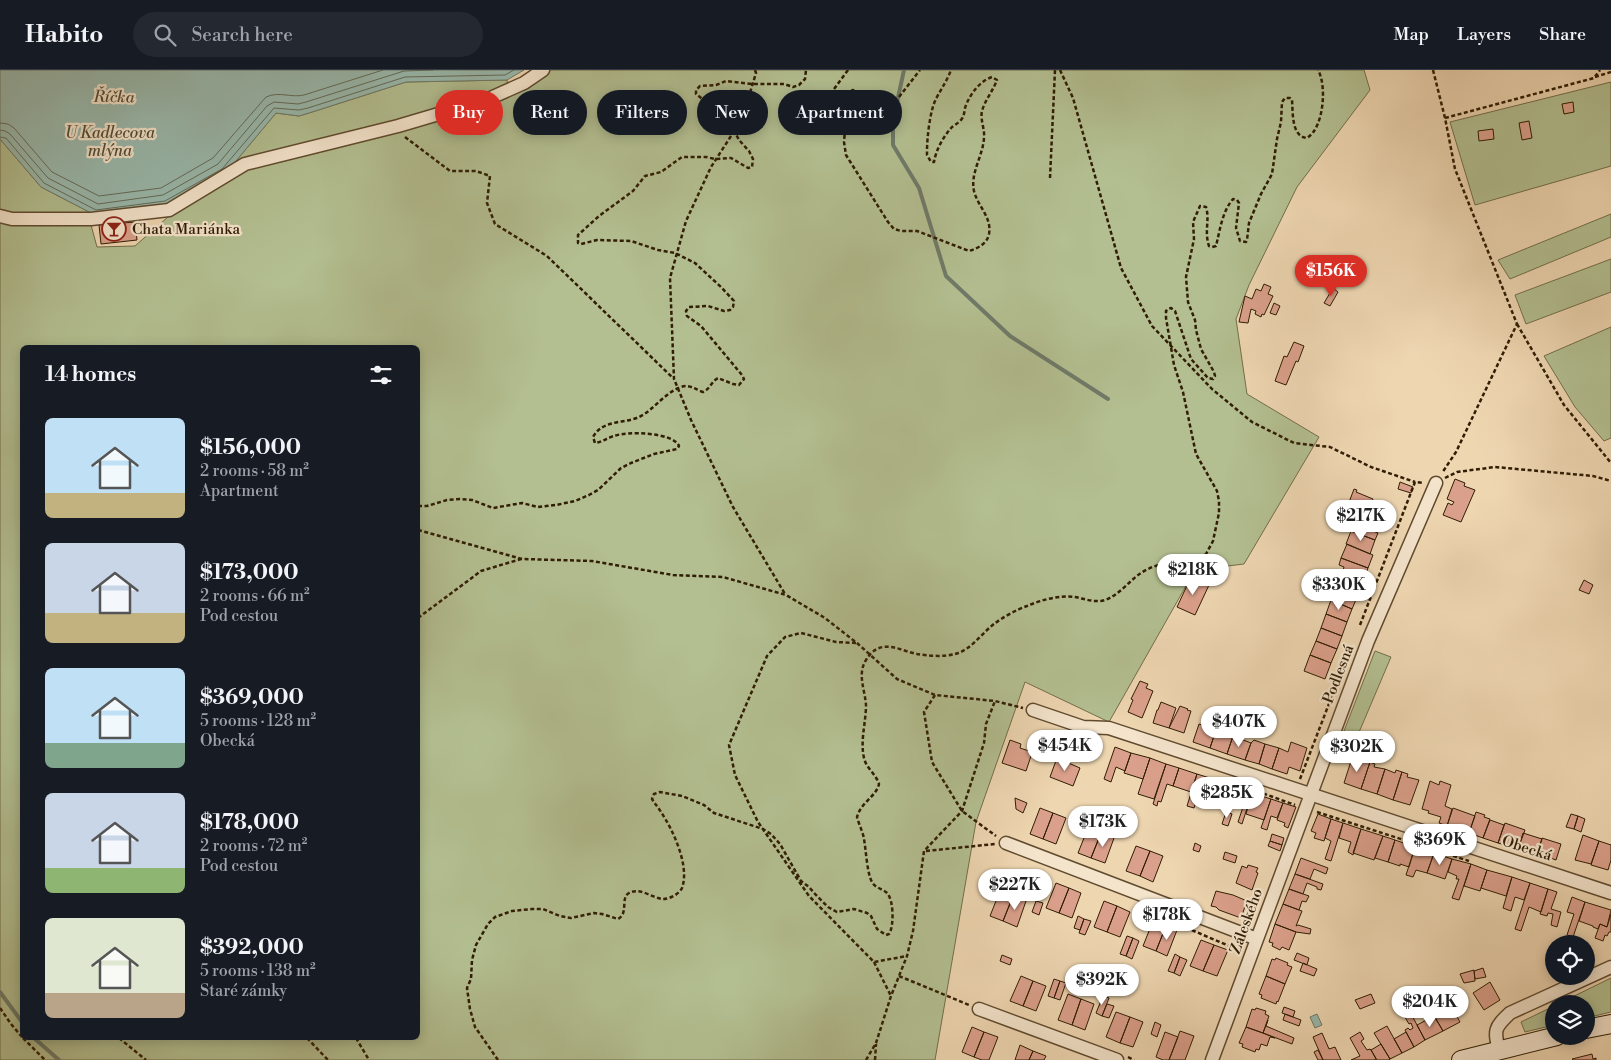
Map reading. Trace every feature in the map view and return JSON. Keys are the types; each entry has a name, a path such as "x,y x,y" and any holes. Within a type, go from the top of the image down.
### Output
{"street":[{"path":"0,216 12,219 91,219 169,210 245,164 398,126 486,100 524,84 543,70"},
{"name":"Podlesná","path":"1310,794 1368,641 1436,483"},
{"name":"Obecká","path":"1033,710 1083,727 1110,728 1611,893"},
{"name":"Záleského","path":"1212,1060 1310,794"},
{"path":"1006,843 1257,940"},
{"path":"1498,1051 1495,1034 1498,1024 1510,1012 1611,967"},
{"path":"979,1009 1117,1060"},
{"path":"1595,1027 1611,1024"},
{"path":"1461,1060 1545,1039"}],"path":[{"path":"750,90 756,73 754,70"},
{"path":"697,95 696,90 700,86 716,85 726,81 793,87 800,85 805,79 806,70"},
{"path":"848,70 833,93 835,97 842,99 853,90 858,94 846,118 844,142 846,155 878,206 894,229 901,231 910,230 969,251 977,249 988,239 990,231 986,214 974,191 974,177 984,139 982,112 997,80 992,77 980,83 965,106 963,118 950,129 938,147 934,162 931,162 926,155 932,107 951,70"},
{"path":"902,92 920,70"},
{"path":"1050,178 1055,70"},
{"path":"1060,70 1073,98 1121,268 1152,326 1212,388 1252,422 1294,443 1330,447 1371,467 1415,482"},
{"path":"498,1060 475,1027 467,988 471,979 472,960 481,934 495,917 512,911 543,909 571,918 594,913 618,919 624,913 625,898 628,894 635,891 663,899 672,897 680,892 684,875 683,861 679,847 652,799 654,794 660,792 682,796 704,805 714,813 763,829 771,834 780,844 800,881 809,887 828,907 838,912 854,909 867,913 871,916 874,925 886,935 891,932 892,928 892,901 887,892 876,887 871,881 864,838 857,817 862,805 877,790 879,784 864,758 863,730 866,705 862,668 870,655 880,648 888,646 917,654 954,654 966,649 994,624 1028,605 1060,597 1092,601 1104,600 1130,583 1145,570 1157,565 1185,561 1206,554 1213,541 1219,513 1219,500 1217,491 1196,454 1183,392 1174,365 1166,312 1171,308 1175,311 1191,359 1208,378 1213,379 1215,376 1214,372 1206,360 1188,302 1186,277 1193,252 1193,222 1200,206 1206,206 1208,213 1207,239 1209,246 1212,248 1216,246 1228,206 1233,199 1238,200 1236,228 1240,241 1246,242 1249,223 1272,174 1281,122 1282,102 1285,98 1292,100 1293,119 1300,135 1303,138 1307,138 1316,130 1323,111 1321,104 1322,82 1318,70"},
{"path":"1433,70 1455,169 1517,324 1564,405 1611,464"},
{"path":"1594,78 1600,70"},
{"path":"1445,118 1611,72"},
{"path":"398,126 403,136 450,171 476,171 490,176 487,203 495,224 547,256 674,379"},
{"path":"732,135 711,167 686,221 670,278 674,379 733,507 786,595"},
{"path":"420,506 460,499 472,500 493,508 522,503 538,507 556,506 575,501 598,490 621,468 654,454 677,449 678,443 676,441 654,434 641,433 613,436 597,443 593,437 596,432 605,426 617,422 638,418 678,389 689,386 703,392 708,390 714,380 718,378 740,385 744,379 737,368 701,326 687,316 686,311 689,307 708,306 724,311 734,307 734,302 721,286 695,263 677,254 631,242 596,240 578,243 578,235 599,216 633,191 645,176 661,172 682,158 731,158 748,168 752,167 753,159 738,135"},
{"path":"1436,483 1456,452 1517,324"},
{"path":"1436,483 1457,472 1495,468 1593,476 1611,481"},
{"path":"420,531 522,559 592,561 672,575 723,576 786,595 825,618 897,678 936,695 995,701 1033,710"},
{"path":"420,617 481,571 522,559"},
{"path":"857,643 836,642 801,633 785,636 767,656 729,745 735,774 758,822 809,896 874,962 891,996"},
{"path":"936,695 924,712 932,762 962,811 1006,843"},
{"path":"866,1060 876,1043 891,996 907,956 913,931 924,851 962,811 984,742 986,724 995,701"},
{"path":"1305,808 1469,861"},
{"path":"924,851 1006,843"},
{"path":"874,962 907,956"},
{"path":"899,976 979,1009"},
{"path":"0,1008 20,1034"},
{"path":"26,1040 45,1060"},
{"path":"121,1040 146,1060"},
{"path":"309,1040 328,1060"},
{"path":"357,1040 369,1060"},
{"path":"875,1060 876,1043"}],"green space":[{"path":"551,70 1364,70 1370,90 1297,187 1249,285 1236,319 1247,394 1319,437 1244,564 1195,570 1109,722 1025,682 976,822 935,1060 0,1060 0,220 91,225 97,247 135,246 169,216 245,168 435,113 435,135 503,135 503,93 513,90 513,135 587,135 587,90 514,90 528,86"},
{"path":"507,80 508,87 500,90 435,90 435,111 226,173 276,113 299,116 406,82"},
{"path":"1611,82 1611,166 1475,205 1450,122"},
{"path":"0,139 41,187 95,215 9,215 0,212"},
{"path":"1611,214 1611,237 1510,279 1498,260"},
{"path":"1611,259 1611,292 1526,324 1515,295"},
{"path":"1611,327 1611,438 1604,441 1575,407 1544,356"},
{"path":"1375,651 1391,657 1357,737 1344,731"},
{"path":"1611,978 1611,1012 1595,1016 1595,995 1576,995"},
{"path":"1545,1010 1545,1027 1525,1032 1521,1022"}],"water":[{"name":"U Kadlecova mlýna","path":"0,70 524,70 507,80 406,82 299,116 276,113 226,173 167,206 95,215 41,187 0,139"},
{"path":"1317,1014 1322,1025 1315,1028 1310,1017"}],"building":[{"path":"1573,102 1574,112 1564,114 1562,104"},
{"path":"1529,121 1532,138 1522,140 1519,123"},
{"path":"1493,129 1494,139 1479,141 1478,131"},
{"path":"135,222 137,240 101,244 99,225"},
{"path":"1264,284 1271,287 1268,294 1273,296 1264,315 1262,314 1261,317 1255,314 1256,311 1251,309 1248,323 1239,322 1245,296 1252,299 1256,289 1261,291"},
{"path":"1333,288 1338,292 1330,306 1324,303"},
{"path":"1274,303 1280,306 1276,315 1270,313"},
{"path":"1294,342 1304,346 1286,385 1275,381 1284,356 1287,357"},
{"path":"1455,479 1465,483 1464,486 1475,490 1461,522 1443,515 1448,503 1452,505 1454,502 1447,499"},
{"path":"1400,482 1413,487 1411,493 1398,489"},
{"path":"1354,489 1357,490 1356,492 1373,499 1371,504 1380,508 1376,517 1380,519 1377,526 1352,516 1355,508 1348,505"},
{"path":"1354,516 1377,526 1375,532 1378,533 1375,540 1348,530"},
{"path":"1351,531 1375,540 1370,554 1346,544"},
{"path":"1347,544 1373,555 1368,568 1341,558"},
{"path":"1341,558 1368,568 1363,582 1342,574 1344,567 1339,565"},
{"path":"1342,574 1363,582 1358,595 1337,587"},
{"path":"1191,577 1209,585 1195,615 1177,607"},
{"path":"1584,580 1593,585 1589,594 1579,590"},
{"path":"1337,587 1358,595 1352,609 1331,600"},
{"path":"1331,600 1352,609 1347,622 1326,614"},
{"path":"1326,614 1347,622 1342,636 1321,628"},
{"path":"1321,628 1342,636 1337,649 1316,641"},
{"path":"1316,641 1337,649 1331,663 1310,655"},
{"path":"1310,655 1331,663 1325,679 1304,671"},
{"path":"1140,681 1148,684 1146,688 1153,691 1142,718 1128,712 1133,700 1131,699"},
{"path":"1161,702 1176,708 1169,728 1153,723"},
{"path":"1180,706 1191,711 1184,733 1169,728"},
{"path":"1199,724 1216,730 1210,748 1193,742"},
{"path":"1216,730 1233,736 1227,754 1210,748"},
{"path":"1233,736 1251,743 1245,760 1227,754"},
{"path":"1010,740 1021,744 1020,748 1029,751 1029,748 1033,750 1026,771 1002,763"},
{"path":"1254,740 1265,744 1259,764 1245,760 1251,743"},
{"path":"1291,742 1307,748 1300,771 1289,767 1287,774 1272,769 1279,748 1288,752"},
{"path":"1265,744 1279,748 1272,769 1259,764"},
{"path":"1115,747 1131,753 1125,771 1116,767 1111,782 1104,779"},
{"path":"1131,753 1150,758 1143,779 1124,773"},
{"path":"1057,758 1080,768 1073,786 1050,777"},
{"path":"1150,758 1166,764 1154,799 1138,794"},
{"path":"1352,758 1363,763 1364,760 1370,762 1361,789 1344,783"},
{"path":"1370,762 1375,764 1374,767 1385,769 1377,794 1361,789"},
{"path":"1166,764 1179,768 1173,786 1167,784 1161,802 1158,801 1157,806 1153,804"},
{"path":"1179,768 1197,774 1191,792 1173,786"},
{"path":"1385,769 1395,773 1396,770 1402,772 1393,800 1377,794"},
{"path":"1402,772 1408,774 1407,777 1419,780 1410,805 1393,800"},
{"path":"1197,774 1216,780 1209,802 1197,798 1194,808 1187,806"},
{"path":"1216,780 1230,785 1223,806 1209,802"},
{"path":"1430,781 1439,785 1440,781 1451,785 1445,806 1452,809 1447,826 1439,823 1441,817 1422,809"},
{"path":"1239,788 1252,793 1242,824 1238,822 1243,807 1233,804"},
{"path":"1252,793 1271,799 1264,820 1246,814"},
{"path":"1015,798 1027,803 1023,813 1016,809"},
{"path":"1271,799 1283,803 1277,818 1271,816 1267,830 1261,828"},
{"path":"1283,803 1296,807 1288,828 1284,826 1285,823 1277,820"},
{"path":"1040,808 1053,813 1043,839 1030,834"},
{"path":"1453,808 1475,816 1469,833 1447,826"},
{"path":"1226,812 1232,814 1228,826 1222,824"},
{"path":"1476,812 1490,819 1483,838 1469,833"},
{"path":"1053,813 1066,818 1056,844 1043,839"},
{"path":"1318,814 1331,819 1324,841 1314,838 1316,833 1311,831"},
{"path":"1571,814 1578,816 1574,829 1566,827"},
{"path":"1120,815 1133,820 1130,830 1112,823 1114,819 1118,820"},
{"path":"1578,816 1585,819 1581,832 1574,829"},
{"path":"1331,819 1343,823 1331,861 1325,859 1331,841 1325,838"},
{"path":"1490,820 1504,825 1498,843 1483,838"},
{"path":"1343,823 1361,829 1353,855 1348,852 1351,842 1339,838"},
{"path":"1505,823 1525,830 1518,849 1498,843"},
{"path":"1088,828 1101,833 1091,858 1078,853"},
{"path":"1361,829 1383,836 1374,860 1353,853"},
{"path":"1101,833 1114,838 1105,863 1091,858"},
{"path":"1523,833 1542,839 1537,855 1518,849"},
{"path":"1272,834 1284,838 1282,845 1270,841"},
{"path":"1583,835 1599,841 1591,864 1575,860"},
{"path":"1383,836 1395,840 1388,862 1375,858"},
{"path":"1542,838 1561,844 1556,860 1537,855"},
{"path":"1395,840 1415,847 1409,867 1388,862"},
{"path":"1270,841 1282,845 1280,851 1268,846"},
{"path":"1599,841 1611,845 1611,860 1608,870 1591,865"},
{"path":"1195,843 1201,846 1199,852 1193,850"},
{"path":"1136,846 1150,851 1140,876 1126,871"},
{"path":"1415,847 1434,853 1427,873 1416,870 1413,877 1406,875"},
{"path":"1150,851 1163,856 1153,882 1140,876"},
{"path":"1225,852 1237,856 1235,863 1223,859"},
{"path":"1434,853 1452,859 1445,879 1427,873"},
{"path":"1301,858 1328,868 1326,874 1314,869 1310,879 1295,874"},
{"path":"1452,859 1471,864 1459,900 1452,898 1459,879 1456,879 1457,876 1448,872"},
{"path":"1471,864 1487,870 1480,891 1464,886"},
{"path":"1248,865 1258,868 1252,890 1236,883 1242,866 1247,868"},
{"path":"1487,870 1512,877 1506,896 1481,888"},
{"path":"1295,874 1323,884 1321,890 1307,883 1303,894 1289,889"},
{"path":"1512,877 1530,883 1524,900 1515,897 1511,911 1503,908"},
{"path":"1056,883 1069,888 1059,913 1046,908"},
{"path":"1530,883 1548,889 1541,912 1529,907 1521,931 1515,929"},
{"path":"1069,888 1081,893 1072,918 1059,913"},
{"path":"1289,889 1309,896 1306,902 1302,901 1299,910 1283,904"},
{"path":"1548,889 1557,892 1551,909 1561,912 1557,927 1551,925 1553,914 1548,913 1547,916 1540,914"},
{"path":"1000,891 1013,896 1003,921 990,916"},
{"path":"1216,891 1247,901 1241,918 1211,906"},
{"path":"1013,896 1026,901 1017,927 1003,921"},
{"path":"1572,897 1585,902 1574,935 1567,935 1574,914 1567,912"},
{"path":"1036,901 1043,903 1039,915 1032,912"},
{"path":"1104,901 1117,906 1107,932 1094,927"},
{"path":"1585,902 1611,910 1607,927 1600,924 1598,929 1579,921"},
{"path":"1283,904 1302,911 1296,926 1311,929 1310,934 1296,932 1275,924"},
{"path":"1117,906 1130,912 1120,937 1107,932"},
{"path":"1611,914 1611,932 1607,936 1605,935 1603,941 1595,938 1600,924 1607,927"},
{"path":"1078,916 1084,919 1080,930 1074,928"},
{"path":"1084,919 1091,921 1085,935 1079,933"},
{"path":"1153,921 1166,926 1156,951 1143,946"},
{"path":"1275,924 1296,932 1289,950 1282,947 1280,950 1272,946 1273,943 1269,942"},
{"path":"1166,926 1177,930 1167,956 1156,951"},
{"path":"1127,936 1133,938 1126,956 1120,954"},
{"path":"1133,938 1139,941 1132,959 1126,956"},
{"path":"1201,940 1214,945 1203,971 1190,966"},
{"path":"1214,945 1228,950 1217,976 1203,971"},
{"path":"1297,953 1309,958 1307,965 1294,960"},
{"path":"1175,954 1180,957 1174,973 1168,971"},
{"path":"1002,955 1012,959 1010,965 1000,961"},
{"path":"1180,957 1187,960 1180,976 1174,973"},
{"path":"1276,958 1288,963 1287,965 1292,967 1285,984 1266,976 1272,959 1275,960"},
{"path":"1303,963 1317,969 1314,976 1300,971"},
{"path":"1483,968 1486,977 1475,979 1474,971"},
{"path":"1474,970 1475,981 1464,983 1460,974"},
{"path":"1021,976 1033,981 1023,1006 1010,1001"},
{"path":"1266,976 1285,984 1276,1004 1261,998 1262,995 1259,994"},
{"path":"1054,979 1060,981 1054,998 1048,996"},
{"path":"1033,981 1046,986 1036,1011 1023,1006"},
{"path":"1060,981 1066,983 1060,1000 1054,998"},
{"path":"1490,982 1500,1000 1484,1010 1473,993"},
{"path":"1068,994 1081,999 1072,1025 1058,1020"},
{"path":"1371,994 1375,1003 1360,1009 1355,1000"},
{"path":"1445,995 1460,1022 1443,1031 1435,1017 1447,1010 1442,1002 1444,1002 1443,999 1441,1000 1440,998"},
{"path":"1103,996 1109,998 1102,1016 1096,1013"},
{"path":"1081,999 1094,1004 1085,1030 1072,1025"},
{"path":"1455,1002 1461,1012 1456,1015 1450,1005"},
{"path":"1107,1004 1114,1006 1109,1018 1102,1016"},
{"path":"1284,1007 1295,1011 1293,1017 1282,1013"},
{"path":"1256,1008 1266,1011 1265,1014 1269,1016 1263,1033 1246,1027 1252,1009 1255,1010"},
{"path":"1408,1008 1425,1040 1414,1047 1405,1030 1413,1028 1402,1012"},
{"path":"1116,1012 1130,1017 1120,1043 1106,1037"},
{"path":"1285,1014 1301,1020 1299,1026 1283,1020"},
{"path":"1434,1016 1443,1031 1425,1040 1417,1025"},
{"path":"1130,1017 1143,1022 1133,1047 1120,1043"},
{"path":"1268,1020 1266,1026 1294,1038 1292,1044 1263,1033"},
{"path":"1155,1022 1161,1025 1157,1037 1151,1034"},
{"path":"1387,1026 1402,1053 1390,1059 1374,1033"},
{"path":"972,1027 984,1032 974,1057 962,1052"},
{"path":"1246,1027 1275,1038 1270,1037 1267,1046 1261,1044 1259,1050 1256,1049 1255,1052 1242,1047 1243,1044 1239,1043"},
{"path":"1180,1031 1194,1036 1185,1060 1169,1060"},
{"path":"984,1032 998,1037 989,1060 974,1057"},
{"path":"1165,1032 1178,1037 1169,1060 1156,1057"},
{"path":"1360,1032 1364,1039 1361,1041 1367,1050 1371,1050 1376,1059 1351,1060 1360,1056 1350,1038"},
{"path":"1406,1032 1414,1047 1402,1053 1394,1039"},
{"path":"1322,1033 1329,1049 1335,1047 1341,1060 1323,1060 1313,1037"},
{"path":"1381,1044 1389,1060 1377,1060 1371,1050"},
{"path":"1020,1045 1033,1051 1029,1060 1015,1060"},
{"path":"1318,1050 1323,1060 1318,1060 1314,1052"},
{"path":"1033,1051 1046,1056 1044,1060 1029,1060"},
{"path":"1592,1054 1593,1059 1596,1058 1596,1060 1572,1059"}],"waterway":[{"path":"904,70 893,121 893,145 919,188 946,276 1010,336 1108,399"},
{"path":"0,992 20,1019"},
{"path":"36,1040 59,1060"}],"place":[{"name":"Chata Mariánka","path":"114,229"}],"water label":[{"name":"Říčka","path":"114,96"}]}
